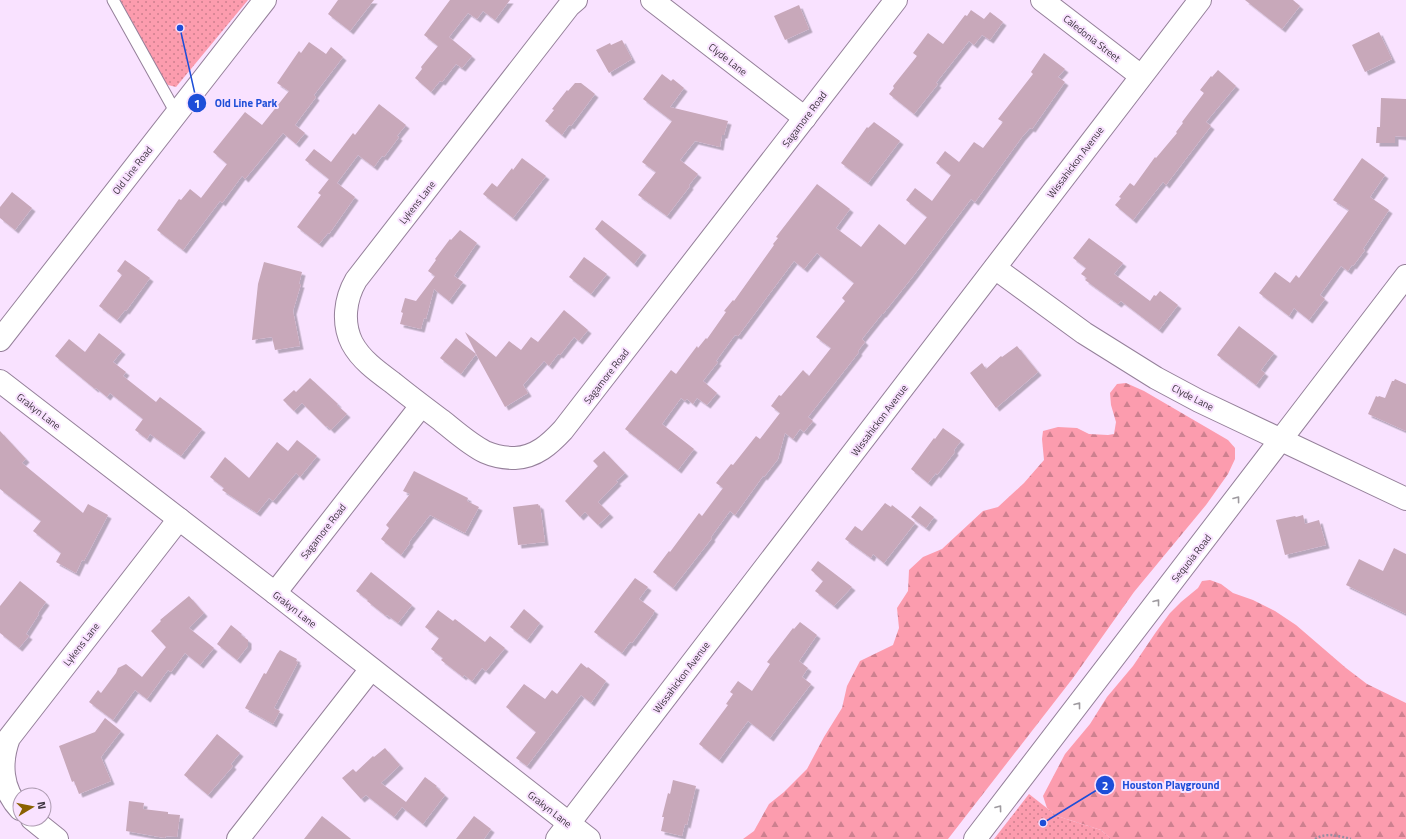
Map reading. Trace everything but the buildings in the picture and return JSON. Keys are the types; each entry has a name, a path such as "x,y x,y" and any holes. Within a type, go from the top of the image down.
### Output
{"street":[{"name":"Old Line Road","path":"0,340 265,0"},
{"name":"Lykens Lane","path":"421,406 367,362 352,344 346,320 348,296 356,280 569,6 576,0"},
{"name":"Clyde Lane","path":"652,0 804,118"},
{"name":"Sagamore Road","path":"275,593 421,406 473,444 486,452 502,457 515,458 529,455 541,450 553,442 640,332 896,0"},
{"name":"Caledonia Street","path":"1042,0 1141,76"},
{"name":"Wissahickon Avenue","path":"563,831 1200,0"},
{"name":"Clyde Lane","path":"995,268 1084,333 1129,362 1199,401 1406,499"},
{"name":"Sequoia Road","path":"975,839 1406,276"},
{"name":"Grakyn Lane","path":"0,381 371,669 563,831 589,839"},
{"name":"Lykens Lane","path":"12,799 3,776 2,757 4,747 13,731 179,519"},
{"path":"238,839 371,669"},
{"path":"42,827 57,839"}],"lane":[{"path":"113,0 176,113"}],"path":[{"path":"1315,839 1327,835 1351,839"}],"green space":[{"path":"120,0 248,0 176,87 168,85 165,82"},
{"path":"1126,383 1144,391 1228,440 1235,448 1235,459 1228,474 1206,505 1134,592 1073,678 948,839 743,839 754,831 769,804 784,792 807,769 842,708 847,686 860,661 893,645 899,628 897,608 908,591 909,570 923,557 942,549 983,511 998,507 1024,483 1044,460 1042,439 1043,431 1058,427 1077,428 1089,434 1114,434 1116,422 1111,405 1110,393 1117,384"},
{"path":"1210,580 1221,584 1233,593 1253,600 1275,611 1296,625 1367,684 1406,703 1406,839 1111,839 1101,830 1057,816 1047,808 1043,796 1065,754 1090,724 1107,697 1133,666 1170,613 1198,588 1202,581"},
{"path":"1029,794 1057,816 1101,830 1111,839 994,839"}],"place":[{"name":"Old Line Park","path":"180,28"},
{"name":"Houston Playground","path":"1043,823"}]}
